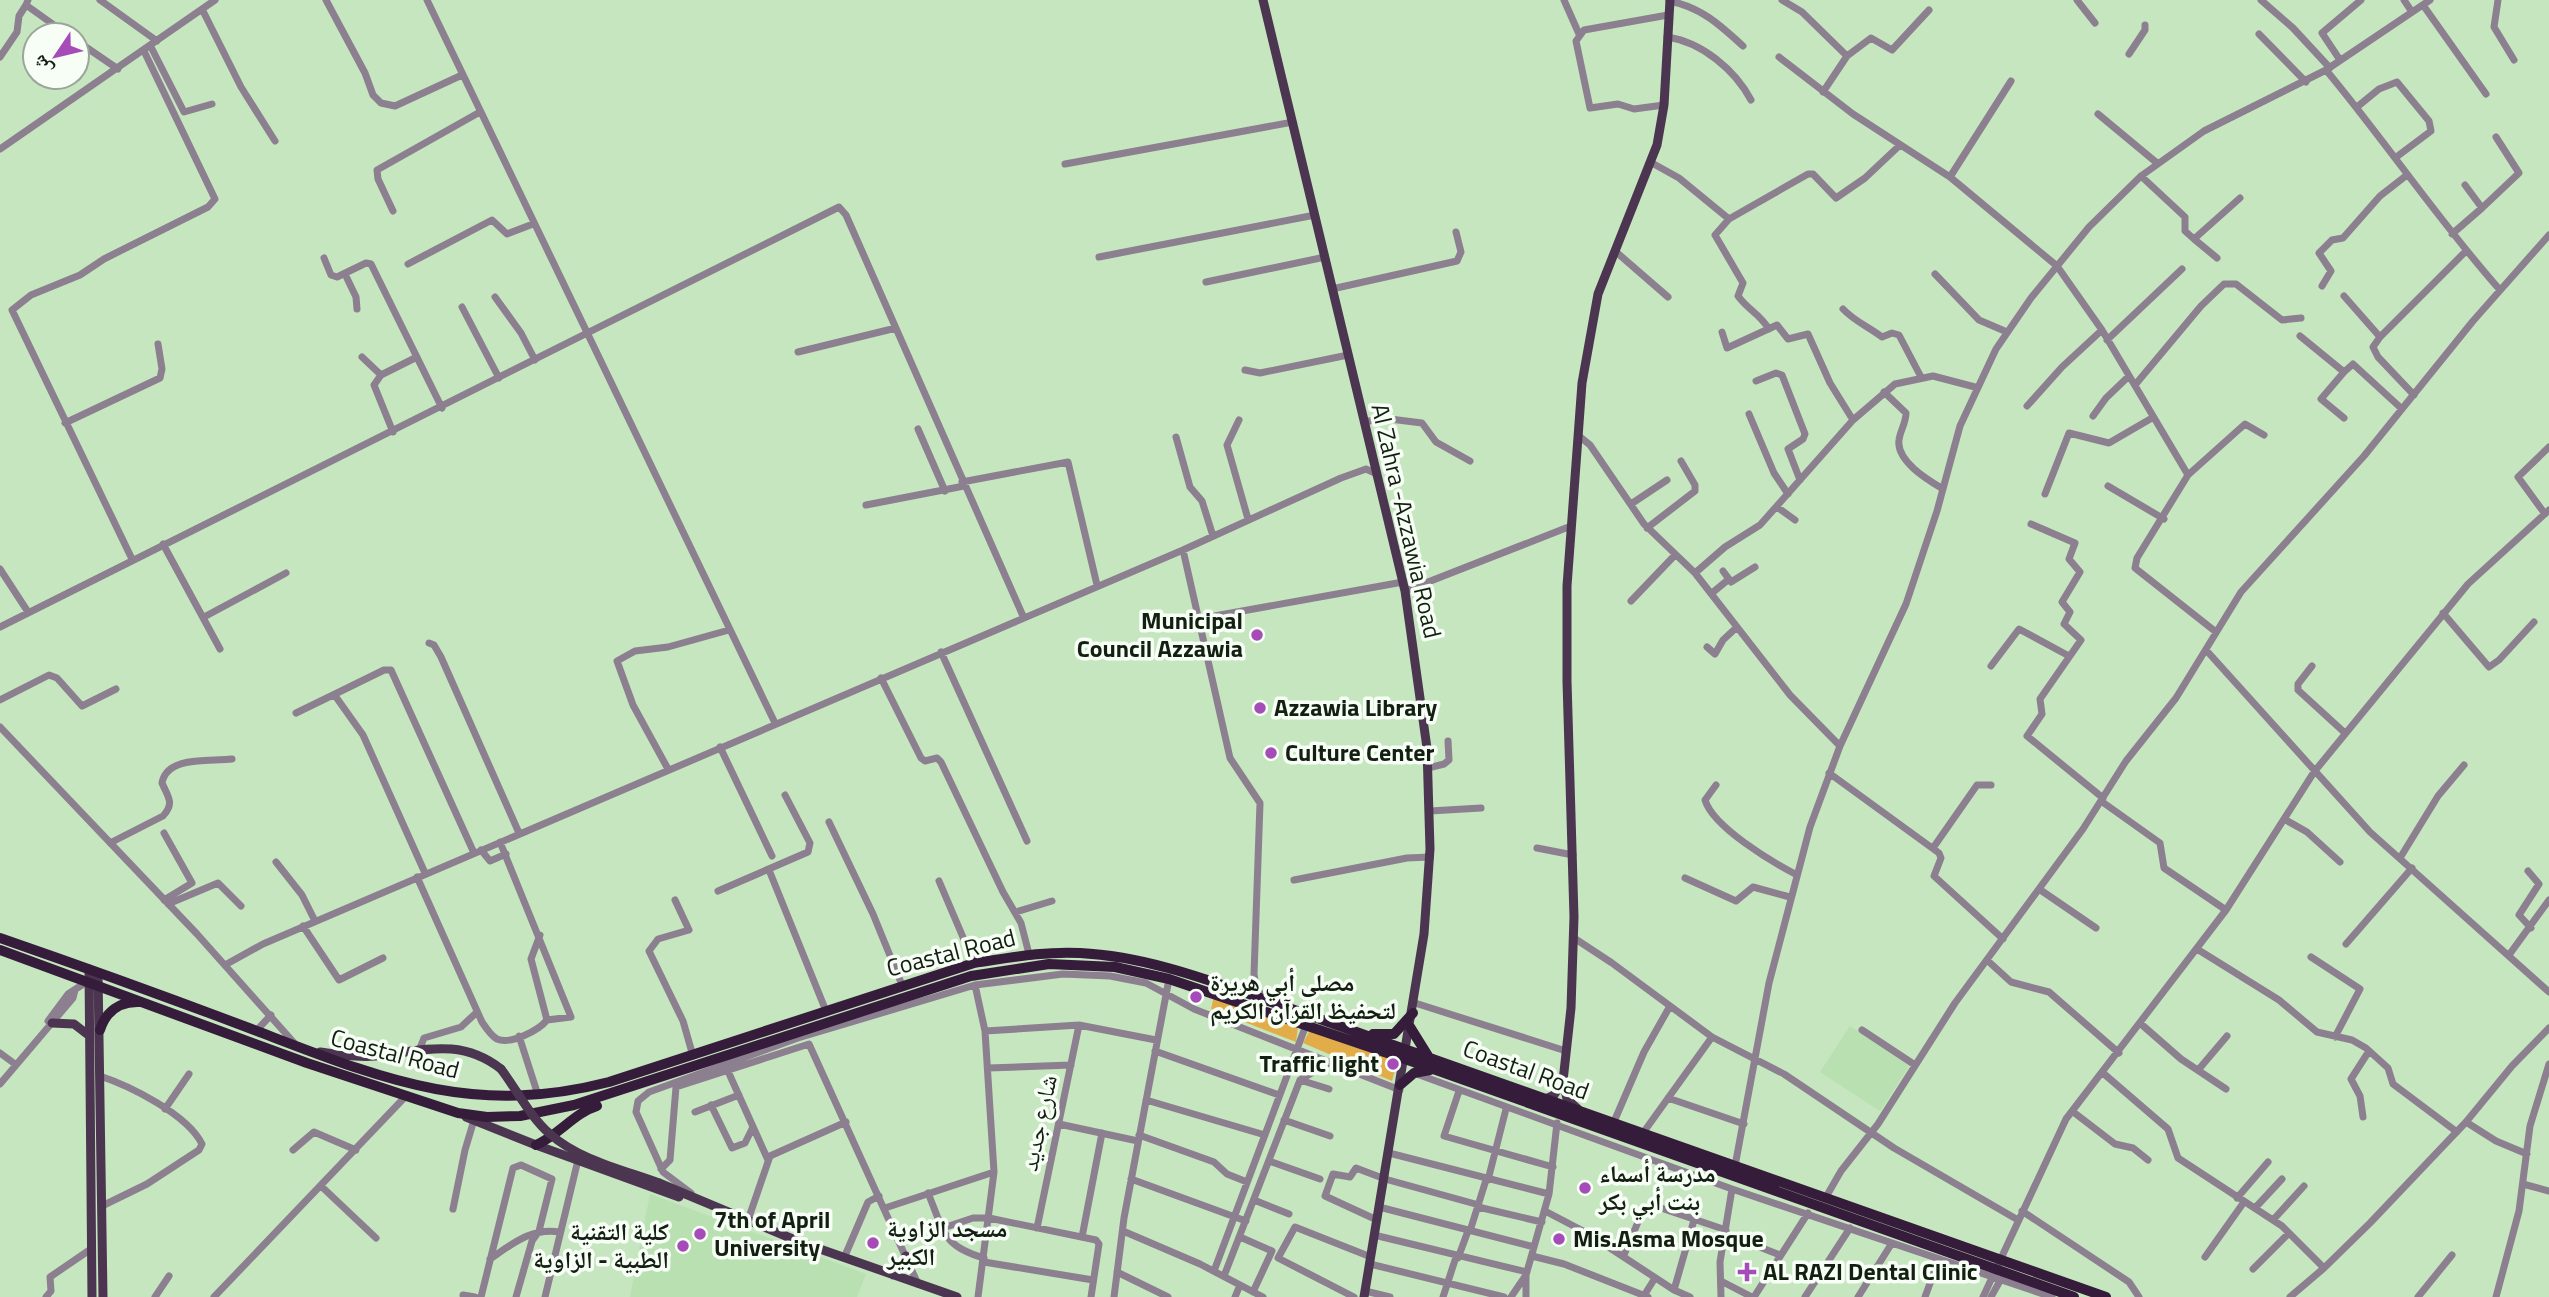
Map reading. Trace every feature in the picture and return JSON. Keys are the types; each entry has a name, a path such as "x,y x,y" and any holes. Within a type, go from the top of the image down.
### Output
{"highway":[{"name":"Coastal Road","path":"0,938 309,1051 412,1085 444,1093 490,1097 538,1095 593,1086 693,1056 974,963 1029,954 1079,953 1143,961 1363,1034 1434,1070 1558,1121 2074,1297"},
{"name":"Coastal Road","path":"0,950 405,1097 458,1113 498,1117 556,1110 890,1000 988,972 1070,964 1115,967 1169,979 1306,1026 1406,1054 1430,1058 1826,1197 2000,1270 2106,1297"},
{"path":"100,1030 105,1017 115,1008 128,1002 142,1002"},
{"path":"1363,1034 1395,1034 1414,1008"},
{"path":"1410,1027 1418,1044 1430,1058"},
{"path":"1400,1088 1414,1073 1434,1070"},
{"path":"556,1110 582,1111 613,1101 631,1087"},
{"path":"536,1145 563,1130 582,1111"}],"main road":[{"name":"Al Zahra -Azzawia Road","path":"1263,0 1404,587 1415,649 1429,768 1430,857 1414,1008 1365,1294"},
{"path":"1581,1111 1567,1098 1563,1081 1574,938 1566,649 1571,527 1589,334 1598,294 1652,163 1664,105 1670,1"},
{"path":"92,1297 87,1034 93,971"},
{"path":"93,983 100,1030 103,1297"},
{"path":"48,1026 74,1024 87,1034"},
{"path":"309,1051 368,1056 420,1048 459,1048 477,1054 501,1069 538,1121 558,1141 580,1153 695,1196 749,1222"},
{"path":"1545,1099 1554,1095 1563,1081"},
{"path":"458,1113 536,1145 956,1297"},
{"path":"893,1275 906,1256"}],"street":[{"path":"100,0 150,46 184,113 212,104"},
{"path":"0,149 215,0"},
{"path":"326,0 365,73 373,95 382,103 395,106 462,75"},
{"path":"427,0 775,723"},
{"path":"1564,0 1579,34"},
{"path":"1783,0 1802,12 1847,56"},
{"path":"2077,0 2095,23"},
{"path":"2261,0 2293,27 2328,69 2452,234 2500,290"},
{"path":"2340,60 2322,33 2361,0"},
{"path":"2404,0 2412,12"},
{"path":"2498,0 2494,27 2514,60"},
{"path":"1670,1 1691,5 1714,20 1743,46"},
{"path":"0,57 17,32 19,16 27,2 51,21"},
{"path":"1735,1166 1769,983 1790,897 1829,773 1906,604 1960,426 1975,387 2007,332 2089,227 2157,163 2204,131 2328,69 2426,3 2486,93"},
{"path":"202,9 241,87 275,141"},
{"path":"1823,92 1847,56 1871,38 1892,50 1929,9"},
{"path":"1664,105 1634,109 1618,104 1590,108 1576,41 1584,30 1668,16"},
{"path":"2129,54 2145,30 2145,25"},
{"path":"2259,34 2306,82"},
{"path":"1667,37 1706,52 1743,85 1751,100"},
{"path":"132,559 14,319 13,308 45,288 86,272 104,259 208,206 215,199 150,46"},
{"path":"91,51 118,69"},
{"path":"1779,57 1823,92 1950,177 2057,266 2102,330 2188,475"},
{"path":"1950,177 2011,81"},
{"path":"2357,107 2379,89 2397,82 2429,121 2431,131 2395,158"},
{"path":"393,211 378,179 377,170 480,112"},
{"path":"2098,114 2157,163"},
{"path":"1065,164 1293,122"},
{"path":"2452,234 2519,173 2496,137"},
{"path":"1769,329 1757,312 1746,306 1738,296 1743,284 1740,276 1714,238 1729,219 1811,173 1836,198 1865,178 1900,145"},
{"path":"1652,163 1679,178 1729,219"},
{"path":"2322,286 2330,271 2319,253 2332,240 2343,238 2380,196 2407,175"},
{"path":"2141,176 2185,217 2185,231 2217,258"},
{"path":"2465,185 2482,208"},
{"path":"2194,239 2240,198"},
{"path":"0,627 839,207 846,215 1023,616"},
{"path":"1099,257 1315,215"},
{"path":"408,264 492,220 507,234 533,223"},
{"path":"1332,289 1457,261 1461,252 1456,232"},
{"path":"1826,1197 1872,1133 1955,1003 2102,800 2126,761 2176,698 2251,579 2364,456 2500,290 2549,235"},
{"path":"1615,251 1668,297"},
{"path":"2414,395 2374,352 2380,337 2466,251"},
{"path":"1206,282 1325,257"},
{"path":"324,258 334,277 366,263 370,264 442,408"},
{"path":"2107,340 2182,269"},
{"path":"345,274 356,297 357,309"},
{"path":"1935,274 1973,315 2007,332"},
{"path":"2135,385 2201,306 2224,284 2235,284 2282,320 2301,318"},
{"path":"2344,296 2380,337"},
{"path":"495,297 521,333 535,360"},
{"path":"462,307 499,378"},
{"path":"1843,309 1882,337 1892,333 1899,335 1920,377"},
{"path":"1722,332 1728,348 1779,325 1790,340 1808,334 1830,383 1853,420"},
{"path":"798,352 896,328"},
{"path":"2027,406 2062,367 2102,330"},
{"path":"2300,336 2344,372"},
{"path":"65,423 160,378 162,369 158,344"},
{"path":"1245,370 1260,373 1348,355"},
{"path":"362,357 381,375"},
{"path":"393,432 373,388 381,375 417,357"},
{"path":"2344,418 2321,399 2353,364 2402,409"},
{"path":"1756,381 1776,373 1782,375 1805,434 1804,439 1788,449 1800,480"},
{"path":"2093,416 2106,397 2129,376"},
{"path":"1695,573 1725,547 1760,525 1853,420 1884,392 1900,382 1920,377 1942,377 1975,387"},
{"path":"1884,392 1906,413 1899,439 1901,453 1927,480 1943,489"},
{"path":"1749,414 1774,473 1787,494"},
{"path":"1364,422 1382,418 1422,422 1436,442 1470,461"},
{"path":"2045,494 2069,433 2109,443 2152,418"},
{"path":"1239,420 1227,445 1248,519"},
{"path":"2216,632 2135,568 2137,558 2164,519 2188,475 2245,424 2264,435"},
{"path":"918,429 945,491"},
{"path":"1579,436 1590,445 1647,528 1695,573 1790,695 1840,746"},
{"path":"1175,437 1190,487 1202,501 1213,536"},
{"path":"1991,1297 2007,1244 2072,1111 2119,1053 2226,909 2314,772 2443,612 2486,566 2547,513 2518,477 2549,447"},
{"path":"1647,528 1695,491 1695,485 1681,461"},
{"path":"866,505 945,491 963,484 1068,462 1097,585"},
{"path":"225,965 242,953 303,926 1023,616 1183,550 1355,472 1366,469 1377,474"},
{"path":"1631,504 1667,480"},
{"path":"2108,486 2164,519"},
{"path":"1777,506 1795,520"},
{"path":"2031,524 2075,545 2069,559 2080,572 2062,602 2070,612 2064,624 2081,639 2040,699 2042,714 2027,736 2102,800 2160,843 2164,868 2226,909"},
{"path":"1198,619 1404,587 1571,527"},
{"path":"163,544 220,649"},
{"path":"1183,550 1230,758 1261,803 1254,974 1256,986 1266,1000"},
{"path":"1631,601 1675,555"},
{"path":"1712,593 1729,579 1723,571 1731,582 1755,567"},
{"path":"0,569 28,612"},
{"path":"204,617 286,573"},
{"path":"2443,612 2489,667 2499,660 2534,622"},
{"path":"1707,647 1715,654 1723,640 1737,627"},
{"path":"1991,666 2018,629 2069,656"},
{"path":"668,769 633,705 617,661 629,653 668,647 729,630"},
{"path":"429,643 441,657 519,833"},
{"path":"2206,650 2370,832 2549,992"},
{"path":"941,652 1027,841"},
{"path":"2312,666 2298,684 2298,690 2345,733"},
{"path":"296,713 384,670 391,670 478,851 490,861 506,854"},
{"path":"0,700 49,675 57,678 82,706 116,689"},
{"path":"881,678 921,758 925,761 937,758 941,762 1003,892 1016,912 1029,954"},
{"path":"333,695 363,735 425,873"},
{"path":"0,727 225,965 297,1046"},
{"path":"1429,768 1449,760 1448,741"},
{"path":"720,747 772,856"},
{"path":"110,843 163,816 169,809 170,797 162,783 169,771 187,763 232,759"},
{"path":"2400,858 2438,796 2464,765"},
{"path":"1829,773 1941,856 1934,873 1937,880 2003,940"},
{"path":"1716,785 1705,800 1710,810 1755,851 1797,875"},
{"path":"1933,849 1977,785 1991,785"},
{"path":"718,891 804,855 811,846 785,795"},
{"path":"1430,811 1481,808"},
{"path":"2284,819 2307,832 2340,862"},
{"path":"829,822 873,914 902,985"},
{"path":"164,833 192,883 166,902"},
{"path":"417,877 477,1012 497,1039 537,1032 547,1020 568,1018 572,1013 499,842"},
{"path":"1537,848 1573,855"},
{"path":"1294,880 1407,858 1430,857"},
{"path":"276,862 302,895 316,921"},
{"path":"2346,944 2412,868"},
{"path":"769,870 826,1010"},
{"path":"2528,871 2539,884 2519,915 2531,928"},
{"path":"1685,878 1736,901 1753,887 1790,897"},
{"path":"939,881 974,963"},
{"path":"166,902 218,883 241,906"},
{"path":"2039,889 2096,928"},
{"path":"675,900 689,930 658,939 649,951 683,1021 693,1056"},
{"path":"2509,955 2549,900"},
{"path":"1016,912 1052,901"},
{"path":"303,926 340,979 383,958"},
{"path":"540,935 531,959 547,1020"},
{"path":"1574,938 1600,954 1712,1037 1790,1078 1872,1133 2018,1220"},
{"path":"2197,948 2239,978 2279,1000 2317,1032 2352,1040 2369,1051 2388,1068 2393,1084 2457,1132"},
{"path":"2311,957 2360,989 2335,1037"},
{"path":"1988,961 2011,982 2049,992 2119,1053"},
{"path":"695,1196 668,1179 661,1169 635,1109 638,1101 649,1091 798,1038 975,985 1042,975 1092,974 1137,981 1166,992 1194,1009 1400,1088"},
{"path":"1236,990 1246,985 1254,974"},
{"path":"1114,1297 1131,1179 1169,979"},
{"path":"0,1084 73,998 75,990 93,983"},
{"path":"975,985 985,1031 994,1172 978,1297"},
{"path":"1613,1124 1644,1052 1670,1006"},
{"path":"1414,1008 1566,1051"},
{"path":"420,1048 424,1038 461,1027 477,1012"},
{"path":"256,1031 271,1015"},
{"path":"2141,1024 2181,1059 2226,1089"},
{"path":"985,1031 1079,1025 1156,1040"},
{"name":"شارع جديد","path":"1037,1228 1079,1025"},
{"path":"1214,1271 1306,1026"},
{"path":"2290,1297 2324,1268 2457,1132 2512,1066 2549,1028"},
{"path":"1862,1030 1914,1065"},
{"path":"519,1036 538,1095"},
{"path":"2199,1069 2227,1036"},
{"path":"1643,1133 1712,1037"},
{"path":"661,1169 670,1160 676,1087 808,1044 918,1284"},
{"path":"1154,1051 1279,1095"},
{"path":"2363,1117 2360,1096 2351,1079 2369,1051"},
{"path":"0,1053 15,1064"},
{"path":"1224,1276 1300,1080 1332,1061"},
{"path":"2496,1297 2519,1211 2530,1126 2549,1064"},
{"path":"988,1068 1071,1065"},
{"path":"727,1069 768,1160"},
{"path":"1414,1073 1506,1109 1558,1121 1732,1189 1939,1259 2000,1270 2033,1295 2052,1297"},
{"path":"2103,1073 2168,1129 2178,1157 2273,1220 2324,1268"},
{"path":"165,1109 189,1074"},
{"path":"100,1076 134,1088 165,1109 201,1140 202,1147 147,1184 102,1206"},
{"path":"1300,1080 1329,1089"},
{"path":"1459,1091 1443,1135 1553,1167"},
{"path":"695,1112 739,1095"},
{"path":"214,1297 405,1097"},
{"path":"1668,1098 1744,1124"},
{"path":"1146,1100 1265,1135"},
{"path":"711,1105 732,1148 745,1143 753,1127"},
{"path":"1443,1297 1487,1180 1506,1109"},
{"path":"2072,1111 2115,1143 2133,1148 2148,1160"},
{"path":"453,1209 474,1120"},
{"path":"1284,1120 1330,1136"},
{"path":"1511,1297 1526,1274 1545,1211 1558,1121"},
{"path":"749,1222 768,1160 773,1154 846,1122"},
{"path":"2466,1122 2496,1141 2527,1154"},
{"path":"1059,1125 1139,1138 1214,1163 1227,1174 1247,1182"},
{"path":"293,1150 314,1132 356,1150"},
{"path":"1082,1237 1102,1133"},
{"path":"1389,1153 1549,1194"},
{"path":"545,1297 578,1160"},
{"path":"1269,1161 1320,1180"},
{"path":"2205,1258 2267,1161"},
{"path":"481,1297 513,1168 517,1165 552,1179 539,1231 533,1241 516,1297"},
{"path":"1377,1220 1325,1195 1334,1174 1350,1177 1356,1168 1385,1179 1542,1222"},
{"path":"885,1208 994,1172"},
{"path":"1131,1179 1246,1221"},
{"path":"2255,1208 2282,1179"},
{"path":"2523,1184 2549,1191"},
{"path":"321,1186 376,1238"},
{"path":"2273,1220 2304,1186"},
{"path":"1721,1297 1720,1262 1732,1189"},
{"path":"928,1194 943,1228 958,1250 984,1260 1093,1280"},
{"path":"844,1258 867,1202 879,1196"},
{"path":"1254,1200 1289,1214"},
{"path":"1379,1207 1534,1247"},
{"path":"1624,1255 1642,1215 1648,1208 1661,1208 1780,1255"},
{"path":"1545,1211 1624,1255 1655,1278 1690,1297"},
{"path":"2022,1211 2129,1282 2140,1297"},
{"path":"1721,1281 1753,1297 1808,1213"},
{"path":"943,1228 973,1218 989,1218 1099,1243 1091,1297"},
{"path":"1674,1290 1693,1220"},
{"path":"1354,1297 1278,1258 1295,1227 1370,1261 1447,1284 1504,1297"},
{"path":"1805,1297 1850,1228"},
{"path":"490,1259 518,1240 539,1231 560,1232"},
{"path":"1123,1231 1214,1271 1263,1297"},
{"path":"2253,1269 2289,1233"},
{"path":"1374,1235 1526,1274"},
{"path":"1240,1237 1272,1251 1254,1292"},
{"path":"1858,1297 1892,1243"},
{"path":"46,1297 51,1291 51,1276 91,1249"},
{"path":"2418,1297 2452,1255"},
{"path":"1532,1256 1564,1264 1646,1295 1655,1278"},
{"path":"1926,1297 1939,1259"},
{"path":"1983,1297 2000,1270"},
{"path":"1118,1272 1168,1297"},
{"path":"1525,1297 1526,1274"},
{"path":"155,1297 169,1276"},
{"path":"1235,1297 1240,1285"},
{"path":"1365,1294 1390,1297"},
{"path":"463,1296 475,1297"}],"shaded area":[{"path":"1214,996 1298,1027 1296,1042 1211,1009"},
{"path":"1850,1026 1909,1066 1880,1111 1820,1072"},
{"path":"1310,1030 1394,1059 1397,1063 1392,1081 1303,1043"},
{"name":"7th of April University","path":"650,1194 866,1274 857,1297 630,1297"}],"place":[{"name":"Municipal Council Azzawia","path":"1257,635"},
{"name":"Azzawia Library","path":"1260,708"},
{"name":"Culture Center","path":"1271,753"},
{"name":"مصلى أبي هريرة لتحفيظ القرآن الكريم","path":"1196,997"},
{"name":"Traffic light","path":"1393,1064"},
{"name":"مدرسة أسماء بنت أبي بكر","path":"1585,1188"},
{"name":"7th of April University","path":"700,1234"},
{"name":"Mis.Asma Mosque","path":"1559,1239"},
{"name":"مسجد الزاوية الكبير","path":"873,1243"},
{"name":"كلية التقنية الطبية - الزاوية","path":"683,1246"},
{"name":"AL RAZI Dental Clinic","path":"1747,1272"}]}
